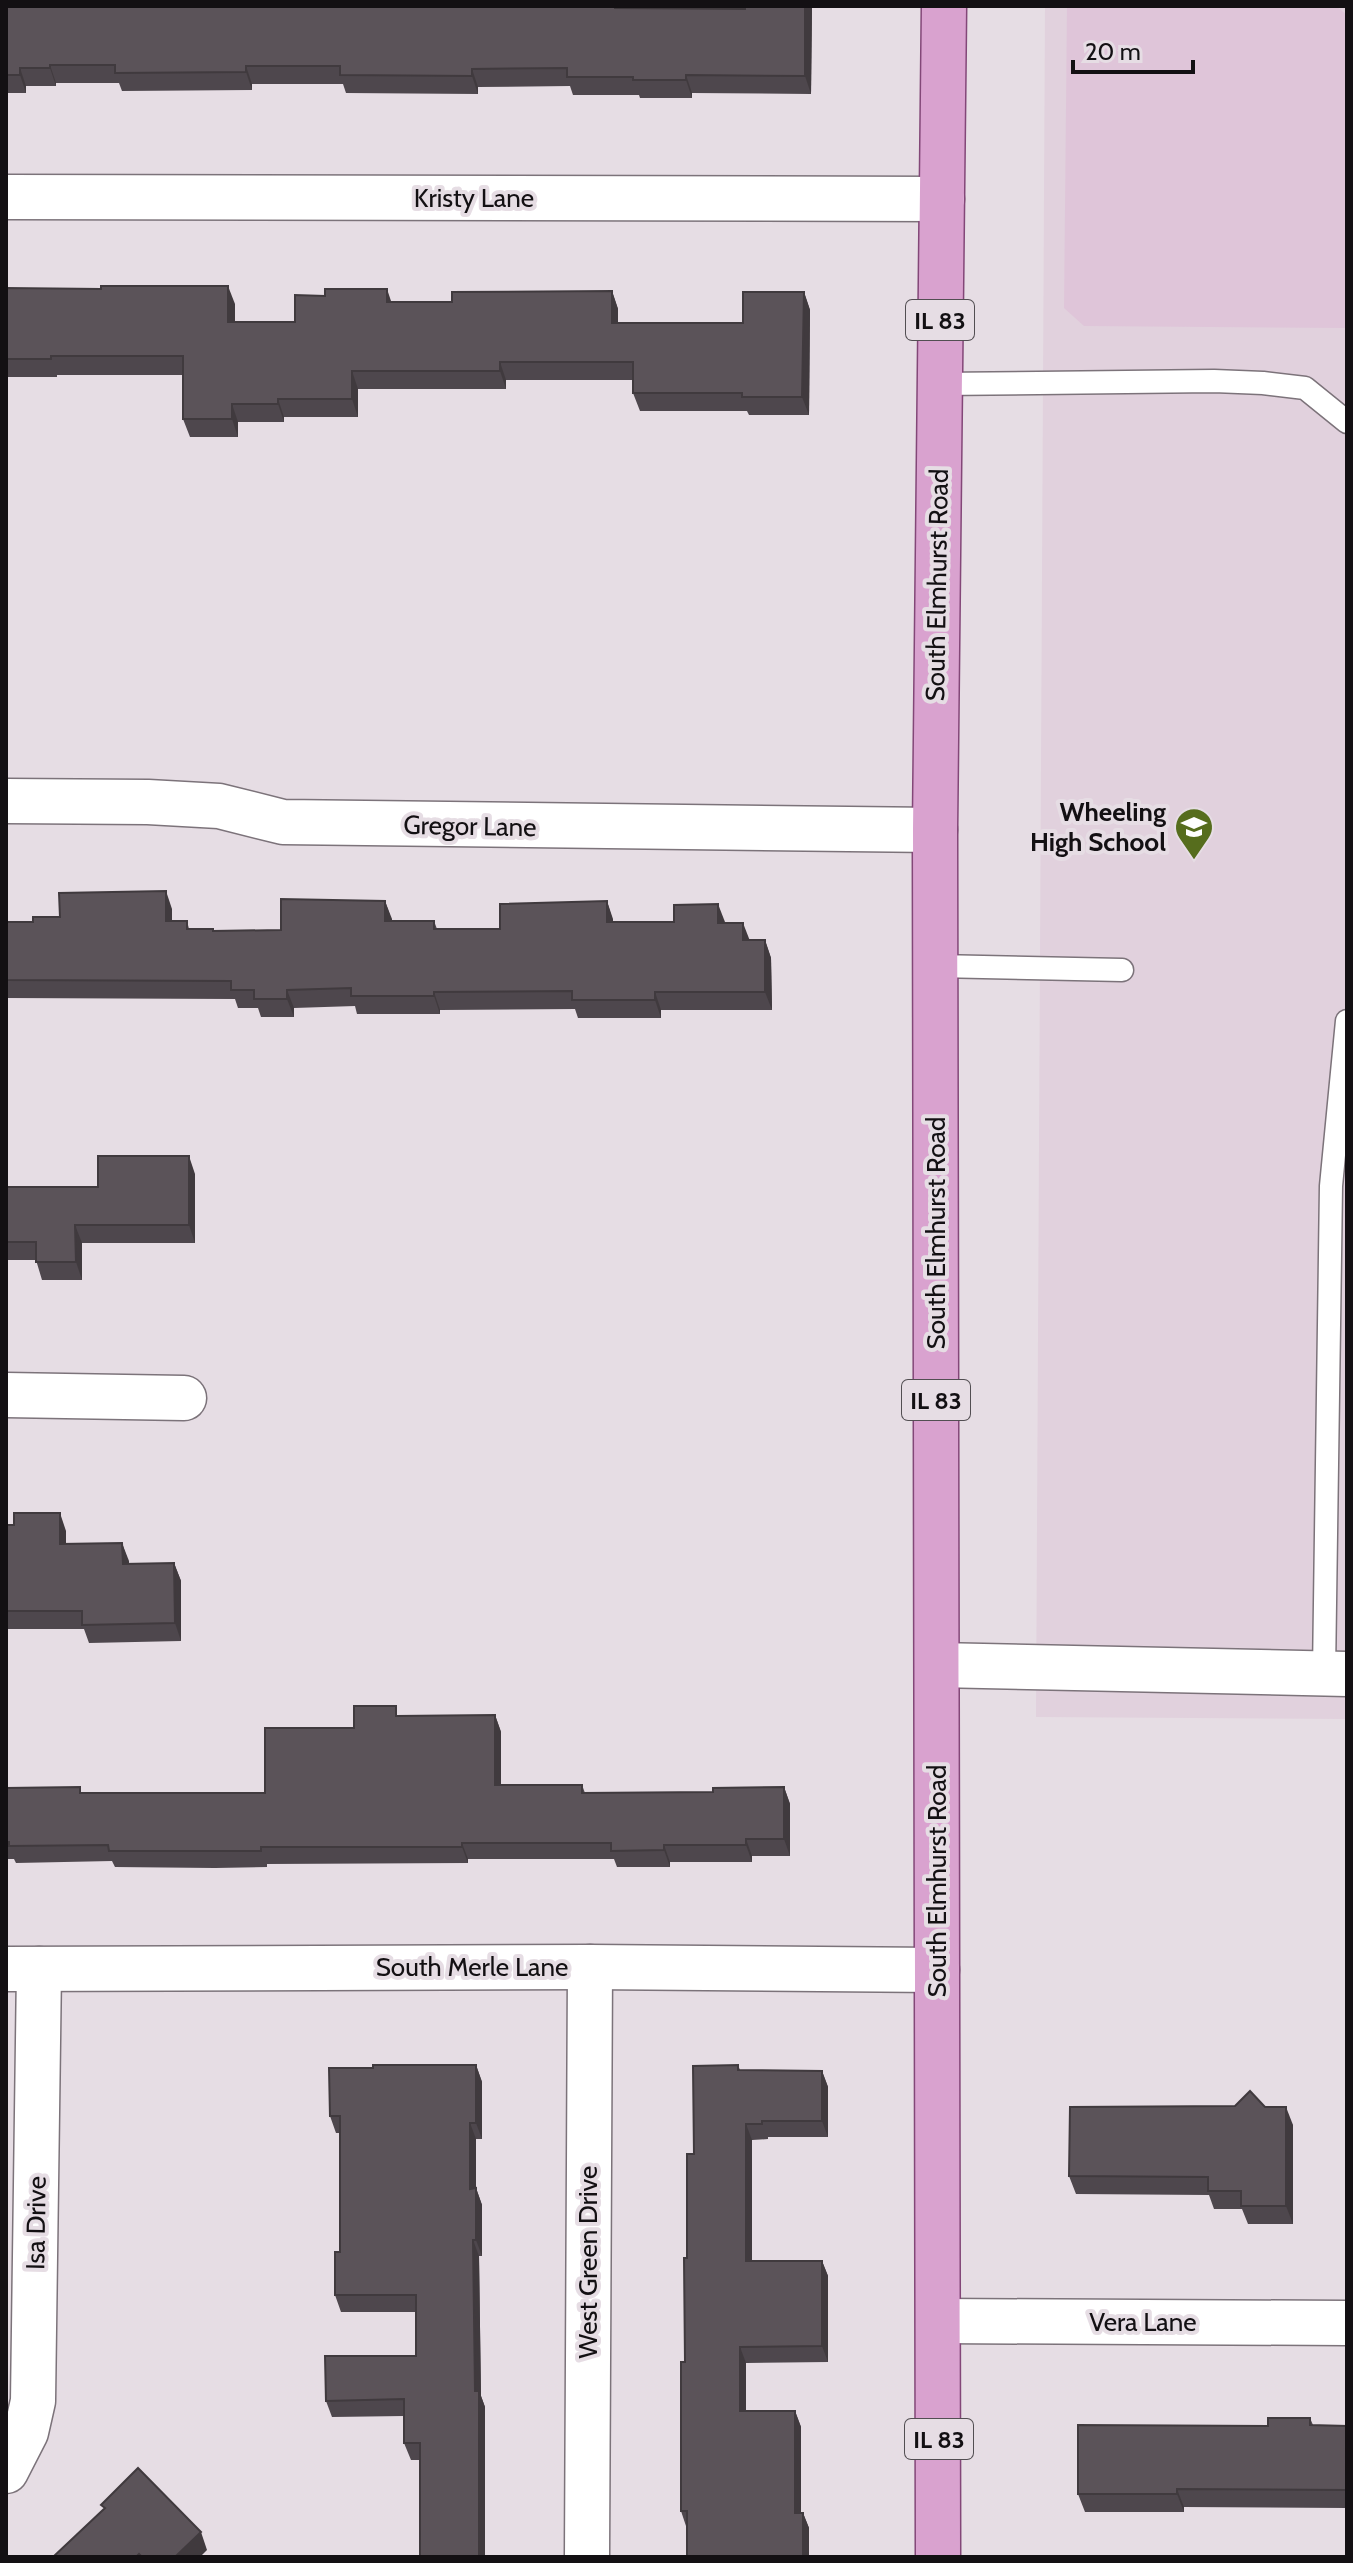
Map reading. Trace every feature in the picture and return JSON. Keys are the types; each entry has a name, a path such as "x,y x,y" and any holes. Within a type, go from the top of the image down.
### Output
{"main road":[{"name":"South Elmhurst Road","path":"938,2557 940,2321 935,830 944,6"}],"street":[{"name":"Kristy Lane","path":"6,197 942,199"},
{"name":"Gregor Lane","path":"6,801 219,806 283,822 935,830"},
{"path":"6,1395 184,1398"},
{"path":"937,1665 1336,1674"},
{"name":"South Merle Lane","path":"22,1969 590,1967 937,1970"},
{"name":"West Green Drive","path":"587,2557 590,1967"},
{"name":"Isa Drive","path":"6,2471 26,2432 33,2401 22,1969"},
{"name":"Vera Lane","path":"940,2321 1347,2323"}],"lane":[{"path":"939,384 1263,383 1305,388 1347,422"},
{"path":"936,966 1122,970"},
{"path":"1336,1674 1331,1186 1347,1021"}],"shaded area":[{"name":"Wheeling High School","path":"1045,6 1347,6 1347,1719 1036,1717"},
{"path":"1067,6 1336,6 1347,15 1347,328 1084,326 1064,308"}],"building":[{"path":"6,6 615,6 745,9 745,6 805,6 805,76 686,75 686,80 633,80 633,77 567,77 567,68 472,69 472,76 340,75 340,66 246,66 246,72 115,73 115,65 50,65 50,68 20,68 20,75 6,75"},
{"path":"101,286 228,286 228,322 295,322 295,295 325,296 325,289 387,289 387,302 452,302 452,292 612,291 612,323 743,323 743,292 804,292 802,397 742,397 742,393 633,393 633,362 500,362 500,371 352,371 352,399 278,399 278,404 232,404 232,419 183,419 183,356 6,359 6,288 101,289"},
{"path":"166,891 166,921 187,921 187,929 213,931 281,930 281,899 385,901 385,921 434,921 434,929 500,929 500,904 607,901 607,922 674,922 674,905 718,904 718,923 743,923 743,940 765,940 765,992 655,992 655,1000 572,1000 572,991 351,996 351,988 287,990 287,999 254,999 254,990 231,990 231,981 6,980 6,922 33,922 33,917 60,917 59,893"},
{"path":"98,1156 189,1156 189,1225 75,1225 76,1262 36,1262 36,1242 6,1242 6,1187 98,1187"},
{"path":"14,1513 60,1513 60,1544 122,1543 123,1564 174,1563 175,1623 82,1625 82,1611 6,1611 6,1525 14,1525"},
{"path":"354,1706 396,1706 396,1716 495,1715 495,1785 582,1785 582,1793 713,1792 713,1788 784,1787 784,1839 746,1839 746,1845 664,1845 664,1850 611,1851 611,1843 261,1847 261,1851 109,1851 108,1845 9,1846 6,1842 6,1788 80,1787 80,1793 265,1793 265,1728 354,1728"},
{"path":"373,2065 476,2065 476,2123 470,2123 470,2189 476,2188 476,2240 473,2240 475,2391 479,2391 479,2557 420,2557 420,2443 404,2443 404,2399 326,2401 325,2356 416,2356 416,2295 335,2295 335,2252 340,2252 340,2116 330,2116 329,2068 373,2068"},
{"path":"738,2065 738,2070 822,2071 822,2121 746,2124 746,2261 822,2261 822,2346 740,2347 740,2411 795,2411 795,2513 803,2513 803,2557 687,2557 687,2511 681,2511 681,2362 685,2362 687,2154 694,2154 693,2066"},
{"path":"1250,2091 1265,2107 1286,2107 1286,2206 1241,2206 1241,2191 1208,2191 1208,2177 1069,2176 1070,2107 1235,2106"},
{"path":"1268,2418 1310,2418 1310,2425 1347,2426 1347,2490 1177,2489 1177,2494 1078,2494 1078,2425 1268,2426"},
{"path":"138,2468 201,2532 175,2557 142,2557 139,2554 136,2557 53,2557 105,2508 101,2505"}],"place":[{"name":"Wheeling High School","path":"1194,861"}]}
